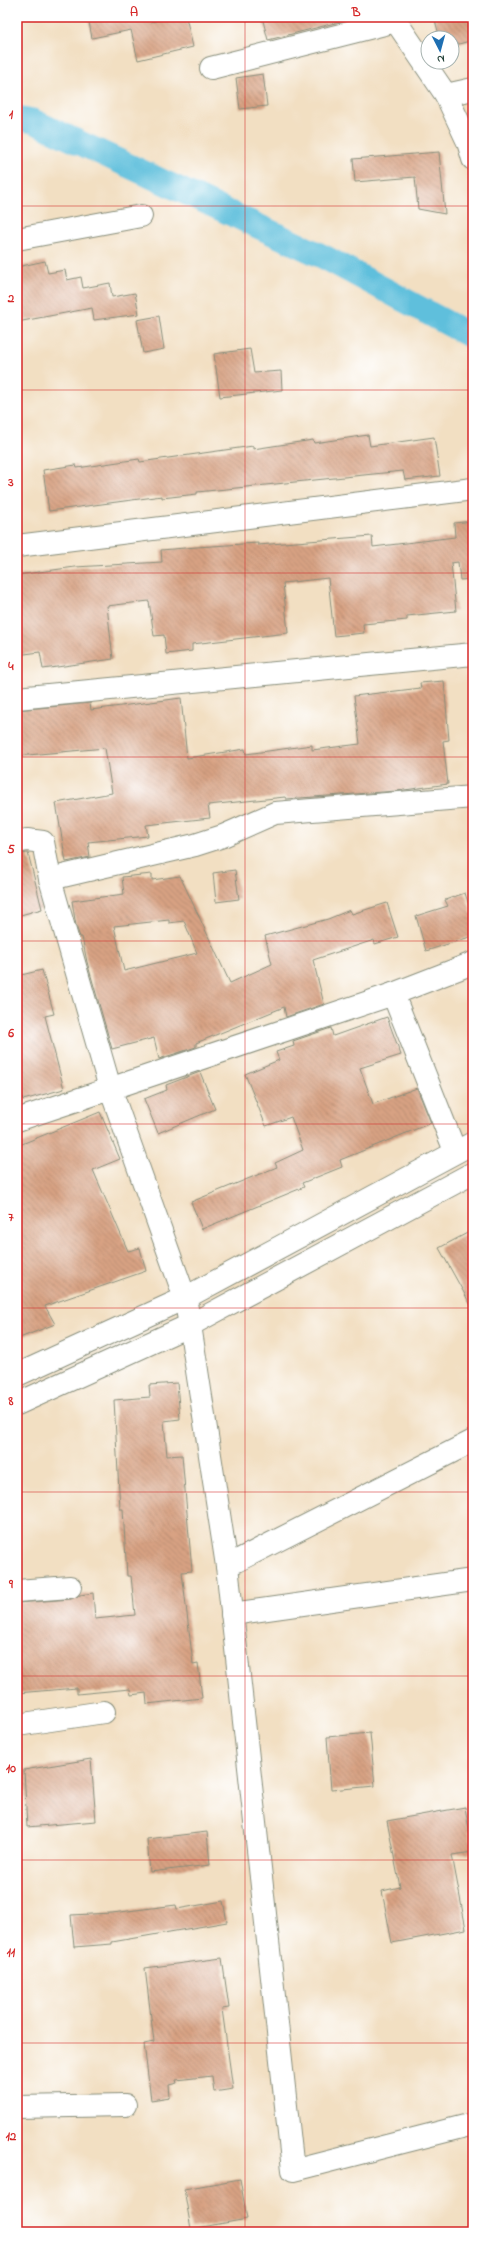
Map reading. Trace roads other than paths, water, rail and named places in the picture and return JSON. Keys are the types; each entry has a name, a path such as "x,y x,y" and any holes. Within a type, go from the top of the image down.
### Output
{"street":[{"path":"210,68 394,19 446,95 473,158"},
{"path":"446,95 473,89"},
{"path":"17,239 141,216"},
{"path":"17,546 473,489"},
{"path":"17,698 473,654"},
{"path":"50,879 195,845 223,836 275,813 473,797"},
{"path":"17,842 27,840 43,842 50,879 110,1088 185,1298 227,1566 293,2170 473,2124"},
{"path":"17,1120 393,994 473,963"},
{"path":"17,1375 185,1298 464,1147 393,994"},
{"path":"17,1404 190,1325 473,1173"},
{"path":"227,1566 473,1441"},
{"path":"232,1614 473,1580"},
{"path":"17,1591 70,1587"},
{"path":"17,1725 104,1712"},
{"path":"17,2107 125,2105"}],"waterway":[{"path":"17,118 33,121 324,257 473,337"}]}
